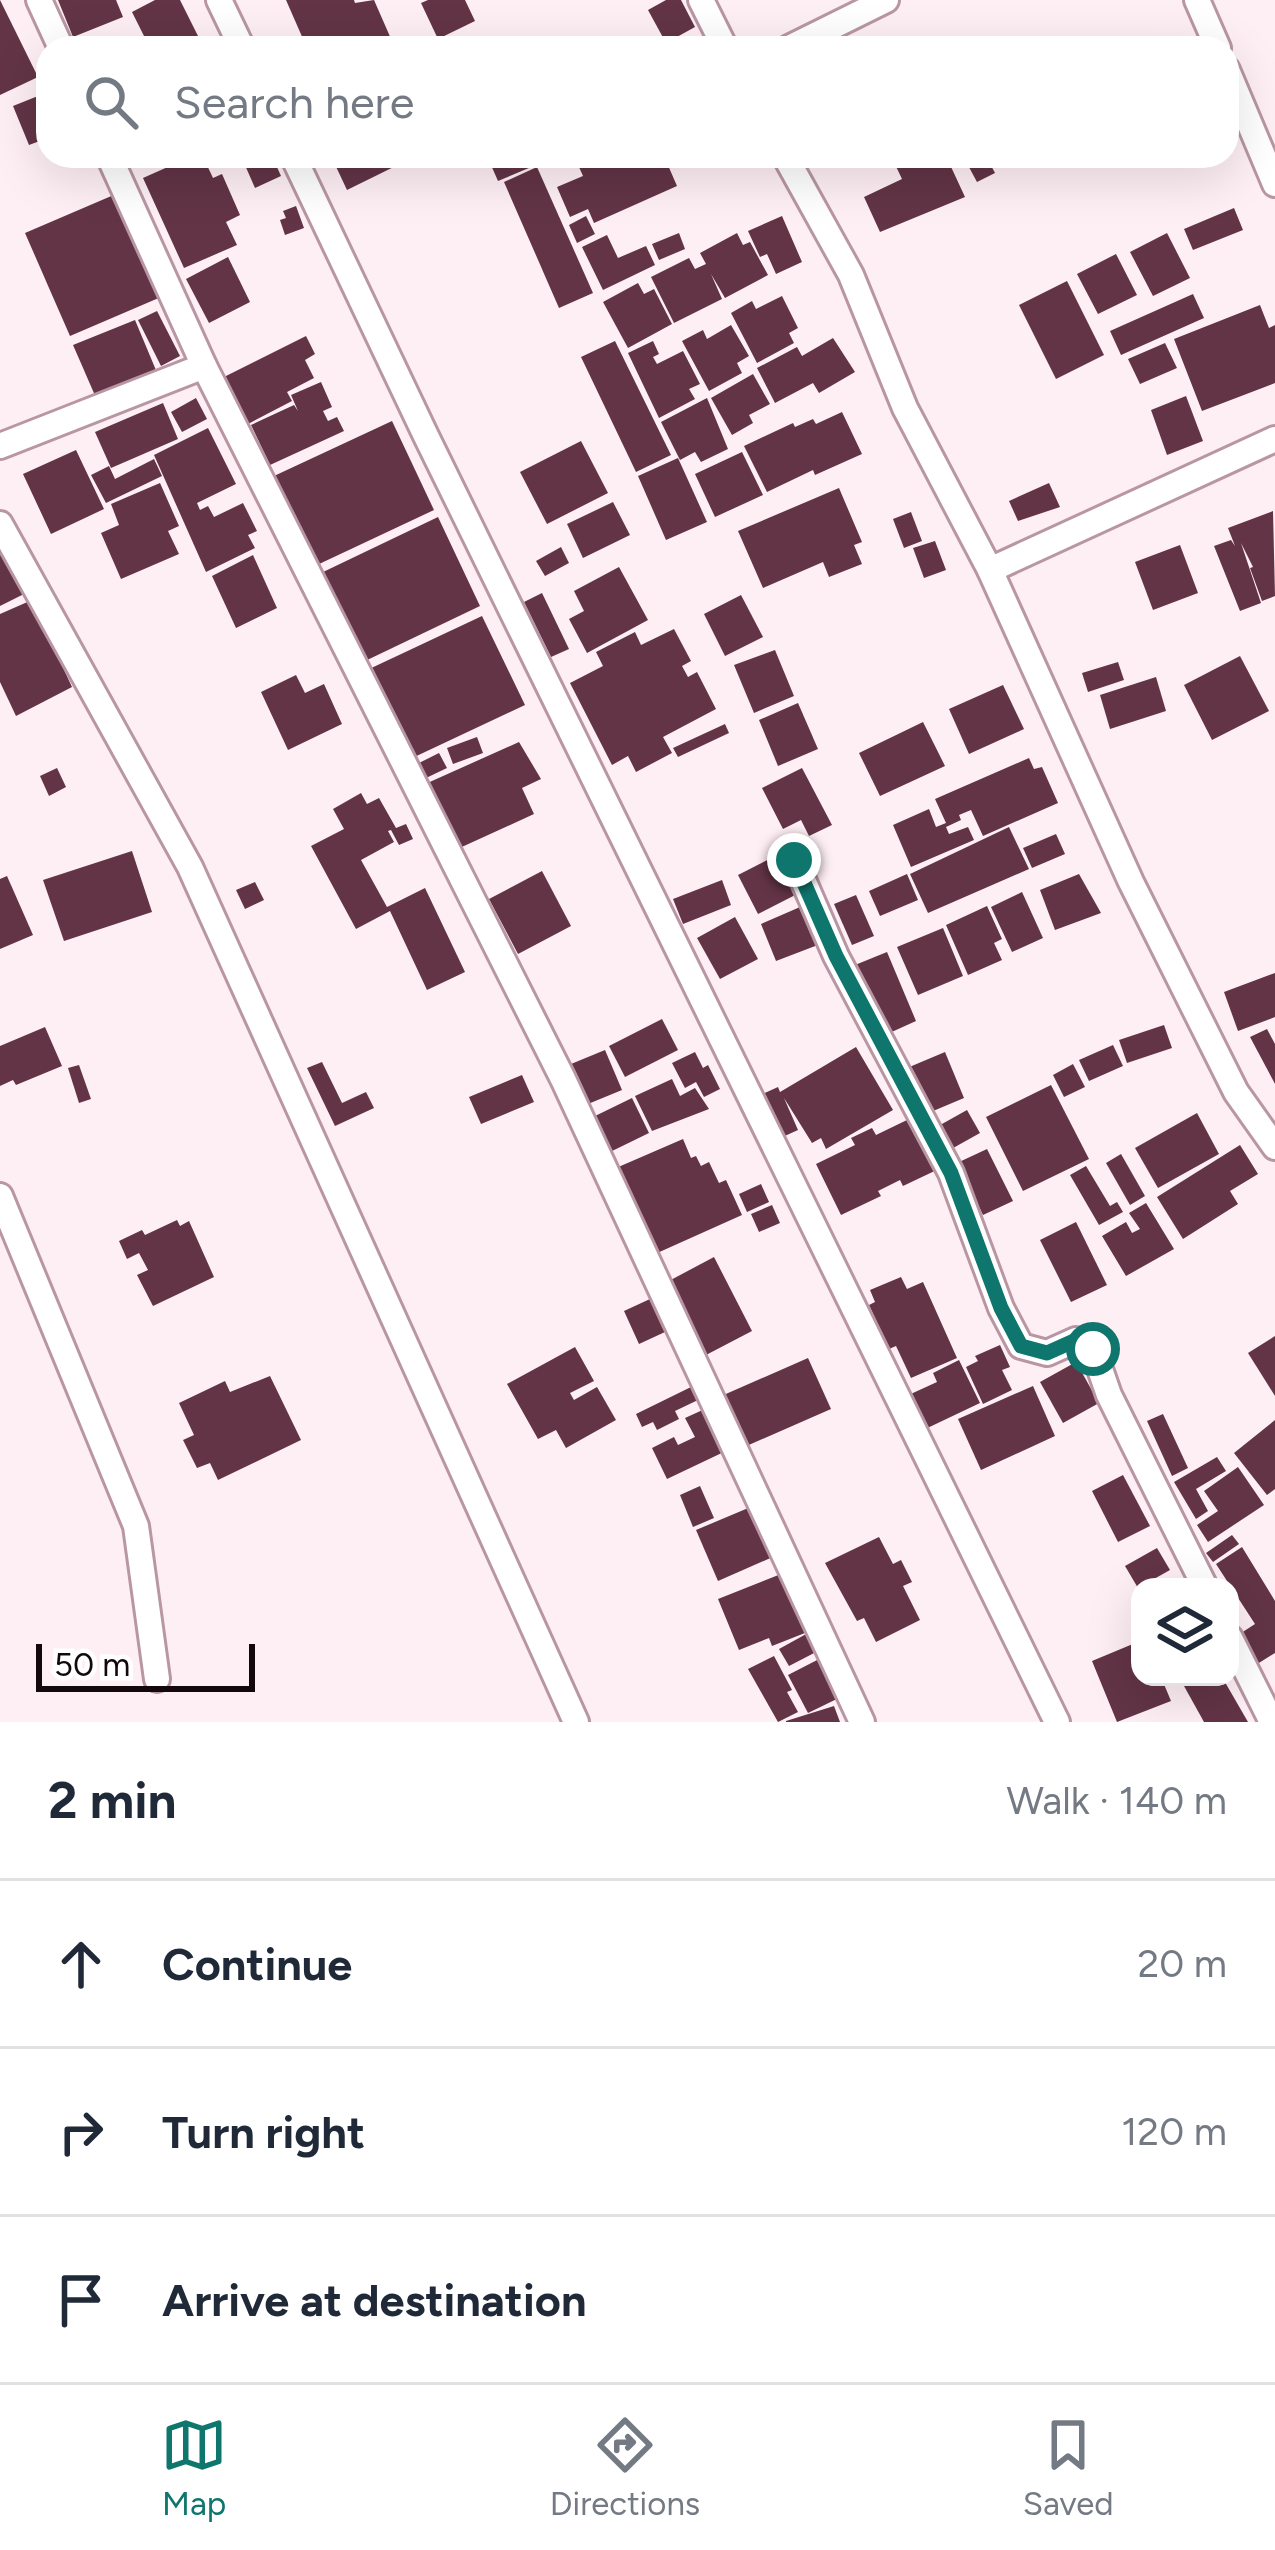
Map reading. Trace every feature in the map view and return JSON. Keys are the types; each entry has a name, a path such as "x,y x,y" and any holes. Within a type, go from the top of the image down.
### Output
{"street":[{"path":"39,0 56,36"},
{"path":"219,0 236,36"},
{"path":"701,0 719,36"},
{"path":"813,36 886,0"},
{"path":"1197,0 1213,36"},
{"path":"1239,98 1275,184"},
{"path":"115,168 204,366 563,1079 862,1722"},
{"path":"299,168 1057,1722"},
{"path":"791,168 851,275 905,408 990,570 1131,882 1236,1092 1275,1147"},
{"path":"0,446 204,366"},
{"path":"990,570 1275,439"},
{"path":"0,524 190,867 576,1722"},
{"path":"794,860 836,956 951,1173 1001,1308 1021,1346 1047,1353 1076,1340 1093,1349 1109,1395 1200,1578"},
{"path":"0,1196 136,1526 157,1679"},
{"path":"1239,1656 1272,1722"}],"building":[{"path":"0,0 36,78 0,95"},
{"path":"58,0 116,0 123,17 73,36"},
{"path":"155,0 180,0 198,36 144,36 132,12"},
{"path":"286,0 374,0 390,36 302,36"},
{"path":"465,0 475,21 437,36 421,3"},
{"path":"666,0 681,0 695,27 679,36 662,36 648,10"},
{"path":"36,97 36,142 29,145 13,106"},
{"path":"166,168 208,168 213,178 222,174 240,215 226,222 237,245 184,268 143,178"},
{"path":"246,168 277,168 281,176 255,188"},
{"path":"337,168 392,168 347,190"},
{"path":"492,168 529,168 498,181"},
{"path":"537,168 593,293 559,308 504,182"},
{"path":"579,168 669,168 677,186 594,223 588,209 570,217 557,187 583,176"},
{"path":"897,168 952,168 965,197 880,232 864,197 902,179"},
{"path":"969,168 992,168 995,173 977,182"},
{"path":"116,194 161,297 70,336 25,233"},
{"path":"296,206 304,228 285,235 280,220 286,218 283,211"},
{"path":"1234,208 1243,230 1193,250 1184,229"},
{"path":"586,216 595,234 577,243 569,225"},
{"path":"782,216 802,262 776,274 767,254 760,257 748,231"},
{"path":"679,233 685,249 659,260 652,244"},
{"path":"737,233 743,245 750,242 768,275 725,298 711,274 722,299 674,323 651,277 689,258 695,269 706,264 700,253"},
{"path":"1167,233 1190,278 1153,296 1130,252"},
{"path":"607,235 618,258 646,246 655,265 603,290 582,247"},
{"path":"1116,254 1137,295 1098,314 1077,274"},
{"path":"228,257 250,302 209,323 186,279"},
{"path":"1067,281 1104,355 1056,379 1019,305"},
{"path":"638,283 644,294 654,289 672,324 628,348 603,302"},
{"path":"1193,294 1204,318 1121,355 1110,331"},
{"path":"782,296 798,328 789,333 794,343 757,363 731,313 752,301 756,309"},
{"path":"1260,305 1269,328 1275,325 1275,383 1202,411 1174,339"},
{"path":"157,311 180,356 161,366 138,320"},
{"path":"135,320 158,375 97,400 73,345"},
{"path":"731,325 749,356 737,363 742,373 709,391 682,341 703,330 707,339"},
{"path":"306,336 315,354 305,360 314,378 287,392 292,401 248,424 224,377"},
{"path":"833,338 855,372 819,393 813,383 775,403 757,368 797,347 802,356"},
{"path":"615,341 671,455 636,472 581,357"},
{"path":"653,341 659,354 653,357 657,364 683,351 700,384 689,389 695,399 659,418 628,353"},
{"path":"1165,343 1177,368 1140,384 1128,359"},
{"path":"753,374 770,404 749,415 753,423 732,435 711,398"},
{"path":"321,382 332,407 323,411 328,421 337,417 344,431 270,465 251,425 294,405 298,411 291,395"},
{"path":"1186,396 1203,441 1167,455 1151,410"},
{"path":"196,398 207,419 182,432 171,412"},
{"path":"707,398 728,449 701,462 695,452 680,460 661,422"},
{"path":"163,403 178,439 111,468 95,432"},
{"path":"842,412 862,454 767,492 744,446 793,423 795,427 813,419 816,424"},
{"path":"392,421 434,510 317,565 274,476"},
{"path":"208,428 236,484 197,503 200,510 208,506 214,517 243,503 257,531 248,535 255,548 206,572 154,455"},
{"path":"581,441 608,493 547,524 520,472"},
{"path":"76,450 104,509 51,534 23,474"},
{"path":"742,452 763,495 715,517 695,474"},
{"path":"678,458 707,522 666,540 638,476"},
{"path":"154,459 162,476 106,503 91,475 109,466 115,479"},
{"path":"160,483 179,526 168,531 179,554 121,579 101,533 119,525 111,504"},
{"path":"1049,483 1060,507 1018,521 1009,501"},
{"path":"839,488 862,542 854,545 862,564 829,577 823,562 763,588 738,531"},
{"path":"613,502 630,535 583,558 567,524"},
{"path":"1273,511 1275,596 1262,601 1241,543 1261,603 1240,611 1214,546 1231,540 1235,546 1228,528"},
{"path":"911,512 922,541 904,548 893,519"},
{"path":"438,517 480,606 363,662 321,573"},
{"path":"0,540 30,591 0,606"},
{"path":"935,541 946,570 924,578 913,548"},
{"path":"1180,545 1198,593 1153,610 1135,562"},
{"path":"561,547 569,563 545,576 536,561"},
{"path":"253,555 277,608 236,628 212,576"},
{"path":"619,567 648,620 587,653 569,619 584,611 574,591"},
{"path":"542,593 569,649 551,657 524,602"},
{"path":"741,595 763,637 725,656 704,614"},
{"path":"32,600 72,687 16,716 0,682 0,614"},
{"path":"482,616 525,705 408,760 365,671"},
{"path":"674,629 691,661 682,666 688,677 697,672 716,709 663,737 672,753 636,772 628,756 612,765 570,683 603,666 596,652 635,632 641,645"},
{"path":"775,650 794,696 754,713 734,665"},
{"path":"1240,656 1269,711 1212,740 1184,685"},
{"path":"1118,662 1124,680 1088,692 1082,673"},
{"path":"296,675 305,693 324,684 342,724 288,750 261,692"},
{"path":"1156,677 1166,711 1110,729 1100,695"},
{"path":"1003,685 1024,729 969,754 949,709"},
{"path":"798,703 818,749 778,766 759,720"},
{"path":"923,722 945,766 880,796 859,753"},
{"path":"725,724 729,733 678,757 673,748"},
{"path":"477,737 483,753 453,764 447,748"},
{"path":"519,742 541,779 522,788 534,814 453,851 423,785"},
{"path":"439,753 447,768 426,778 419,763"},
{"path":"1029,758 1034,769 1042,767 1058,803 983,836 971,810 959,815 961,820 946,827 949,834 968,827 974,840 911,867 893,825 929,809 936,827 946,823 935,799"},
{"path":"57,768 66,787 49,796 40,776"},
{"path":"802,768 832,825 809,836 801,820 783,829 762,788"},
{"path":"361,793 367,804 379,798 396,828 406,824 413,839 399,845 388,831 394,842 361,860 387,907 425,888 465,972 427,990 390,911 356,929 311,846 344,829 333,809"},
{"path":"1009,827 1029,869 928,913 910,874"},
{"path":"1056,834 1065,854 1032,868 1023,848"},
{"path":"132,851 152,912 64,941 43,880"},
{"path":"783,852 803,891 758,914 738,875"},
{"path":"542,871 571,926 518,954 489,899"},
{"path":"907,874 918,900 880,916 869,891"},
{"path":"1079,874 1101,913 1055,930 1040,890"},
{"path":"7,876 33,935 0,949 0,879"},
{"path":"722,880 731,905 683,924 673,899"},
{"path":"255,882 264,900 245,909 236,890"},
{"path":"1022,892 1043,938 1012,952 991,907"},
{"path":"856,895 874,936 852,945 834,904"},
{"path":"807,904 823,943 776,961 761,924"},
{"path":"987,906 1002,939 994,943 1002,960 968,975 946,925"},
{"path":"735,917 758,959 720,979 697,938"},
{"path":"943,928 963,976 918,995 897,947"},
{"path":"887,952 916,1021 885,1035 855,965"},
{"path":"1275,973 1275,1017 1238,1031 1224,992"},
{"path":"662,1019 678,1050 625,1077 609,1046"},
{"path":"1164,1025 1172,1048 1127,1063 1119,1040"},
{"path":"45,1027 62,1066 16,1085 13,1080 0,1086 0,1046"},
{"path":"1267,1029 1275,1044 1275,1084 1250,1037"},
{"path":"1113,1045 1123,1066 1089,1081 1079,1060"},
{"path":"856,1047 893,1110 826,1149 821,1138 812,1143 784,1098 798,1130 778,1139 758,1096 778,1087 780,1092"},
{"path":"605,1050 622,1090 588,1104 571,1064"},
{"path":"695,1052 720,1089 704,1097 696,1082 685,1088 672,1063"},
{"path":"945,1052 964,1098 926,1114 907,1068"},
{"path":"322,1062 342,1103 366,1092 374,1108 335,1126 307,1068"},
{"path":"1073,1064 1085,1087 1064,1097 1053,1075"},
{"path":"79,1065 91,1099 79,1103 68,1068"},
{"path":"522,1075 534,1102 481,1124 469,1097"},
{"path":"672,1079 680,1096 695,1088 709,1109 652,1131 635,1096"},
{"path":"1051,1085 1089,1159 1023,1191 986,1117"},
{"path":"632,1098 649,1133 608,1153 591,1118"},
{"path":"967,1110 980,1133 946,1152 933,1129"},
{"path":"1197,1113 1219,1154 1158,1188 1135,1148"},
{"path":"907,1120 918,1142 929,1137 943,1167 903,1186 900,1180 878,1191 881,1196 841,1215 816,1164 855,1145 851,1138 872,1128 876,1135"},
{"path":"683,1139 691,1158 696,1156 701,1166 709,1162 719,1183 726,1180 742,1215 655,1254 616,1168"},
{"path":"1240,1145 1258,1174 1230,1191 1238,1204 1183,1239 1157,1197"},
{"path":"987,1149 1013,1201 983,1215 957,1163"},
{"path":"1121,1154 1145,1196 1130,1205 1106,1163"},
{"path":"1086,1166 1110,1206 1117,1202 1123,1212 1099,1225 1070,1175"},
{"path":"761,1184 769,1202 747,1212 739,1194"},
{"path":"1146,1203 1174,1249 1126,1276 1102,1236 1126,1222 1132,1233 1140,1229 1129,1213"},
{"path":"772,1205 780,1223 759,1232 751,1214"},
{"path":"177,1220 180,1226 189,1221 214,1277 153,1306 137,1275 148,1270 139,1253 127,1259 119,1241"},
{"path":"1076,1222 1107,1285 1071,1302 1040,1240"},
{"path":"714,1257 752,1331 706,1355 667,1282"},
{"path":"901,1277 907,1289 923,1282 957,1358 911,1378 896,1346 889,1349 869,1305 875,1302 870,1290"},
{"path":"650,1299 665,1332 639,1344 624,1311"},
{"path":"1275,1336 1275,1396 1248,1353"},
{"path":"1000,1345 1010,1367 1002,1370 1012,1390 983,1404 966,1367 978,1361 975,1356"},
{"path":"575,1347 594,1381 570,1393 574,1400 597,1387 616,1420 566,1448 556,1430 538,1439 507,1384"},
{"path":"808,1358 831,1409 742,1448 719,1397"},
{"path":"959,1360 980,1403 919,1432 902,1398 937,1382 933,1373"},
{"path":"1076,1362 1099,1403 1063,1423 1040,1382"},
{"path":"270,1376 301,1440 218,1480 210,1463 197,1468 183,1440 194,1435 179,1403 225,1381 230,1392"},
{"path":"1033,1386 1055,1436 981,1470 958,1419"},
{"path":"691,1387 698,1400 675,1411 679,1419 657,1430 653,1422 642,1427 636,1414"},
{"path":"707,1408 728,1450 667,1479 652,1448 674,1437 678,1445 695,1437 685,1418"},
{"path":"1163,1414 1188,1468 1172,1476 1147,1421"},
{"path":"1275,1420 1275,1489 1267,1495 1234,1453"},
{"path":"1217,1457 1226,1471 1196,1489 1208,1511 1196,1519 1174,1482"},
{"path":"1238,1467 1264,1505 1208,1542 1197,1525 1218,1511 1204,1491"},
{"path":"1123,1475 1150,1526 1118,1542 1092,1491"},
{"path":"700,1486 714,1518 693,1527 680,1495"},
{"path":"753,1506 775,1556 718,1581 696,1530"},
{"path":"1232,1535 1239,1544 1213,1562 1206,1553"},
{"path":"879,1537 893,1564 901,1560 912,1582 903,1586 920,1620 876,1642 864,1618 857,1621 825,1563"},
{"path":"1242,1547 1275,1601 1275,1653 1254,1666 1239,1643 1239,1634 1255,1624 1239,1599 1239,1578 1225,1578 1216,1564"},
{"path":"1157,1548 1170,1570 1156,1578 1132,1578 1125,1566"},
{"path":"786,1572 810,1631 772,1646 769,1638 739,1650 718,1599"},
{"path":"808,1633 818,1651 789,1666 779,1649"},
{"path":"1131,1645 1131,1686 1165,1686 1171,1701 1117,1722 1092,1661"},
{"path":"774,1656 798,1712 778,1722 748,1669"},
{"path":"823,1657 843,1696 808,1713 788,1675"},
{"path":"1184,1686 1227,1686 1248,1722 1204,1722"},
{"path":"834,1706 840,1722 786,1722 786,1721"}],"route":[{"path":"794,860 836,956 951,1173 1001,1308 1021,1346 1047,1353 1076,1340 1093,1349"}]}
